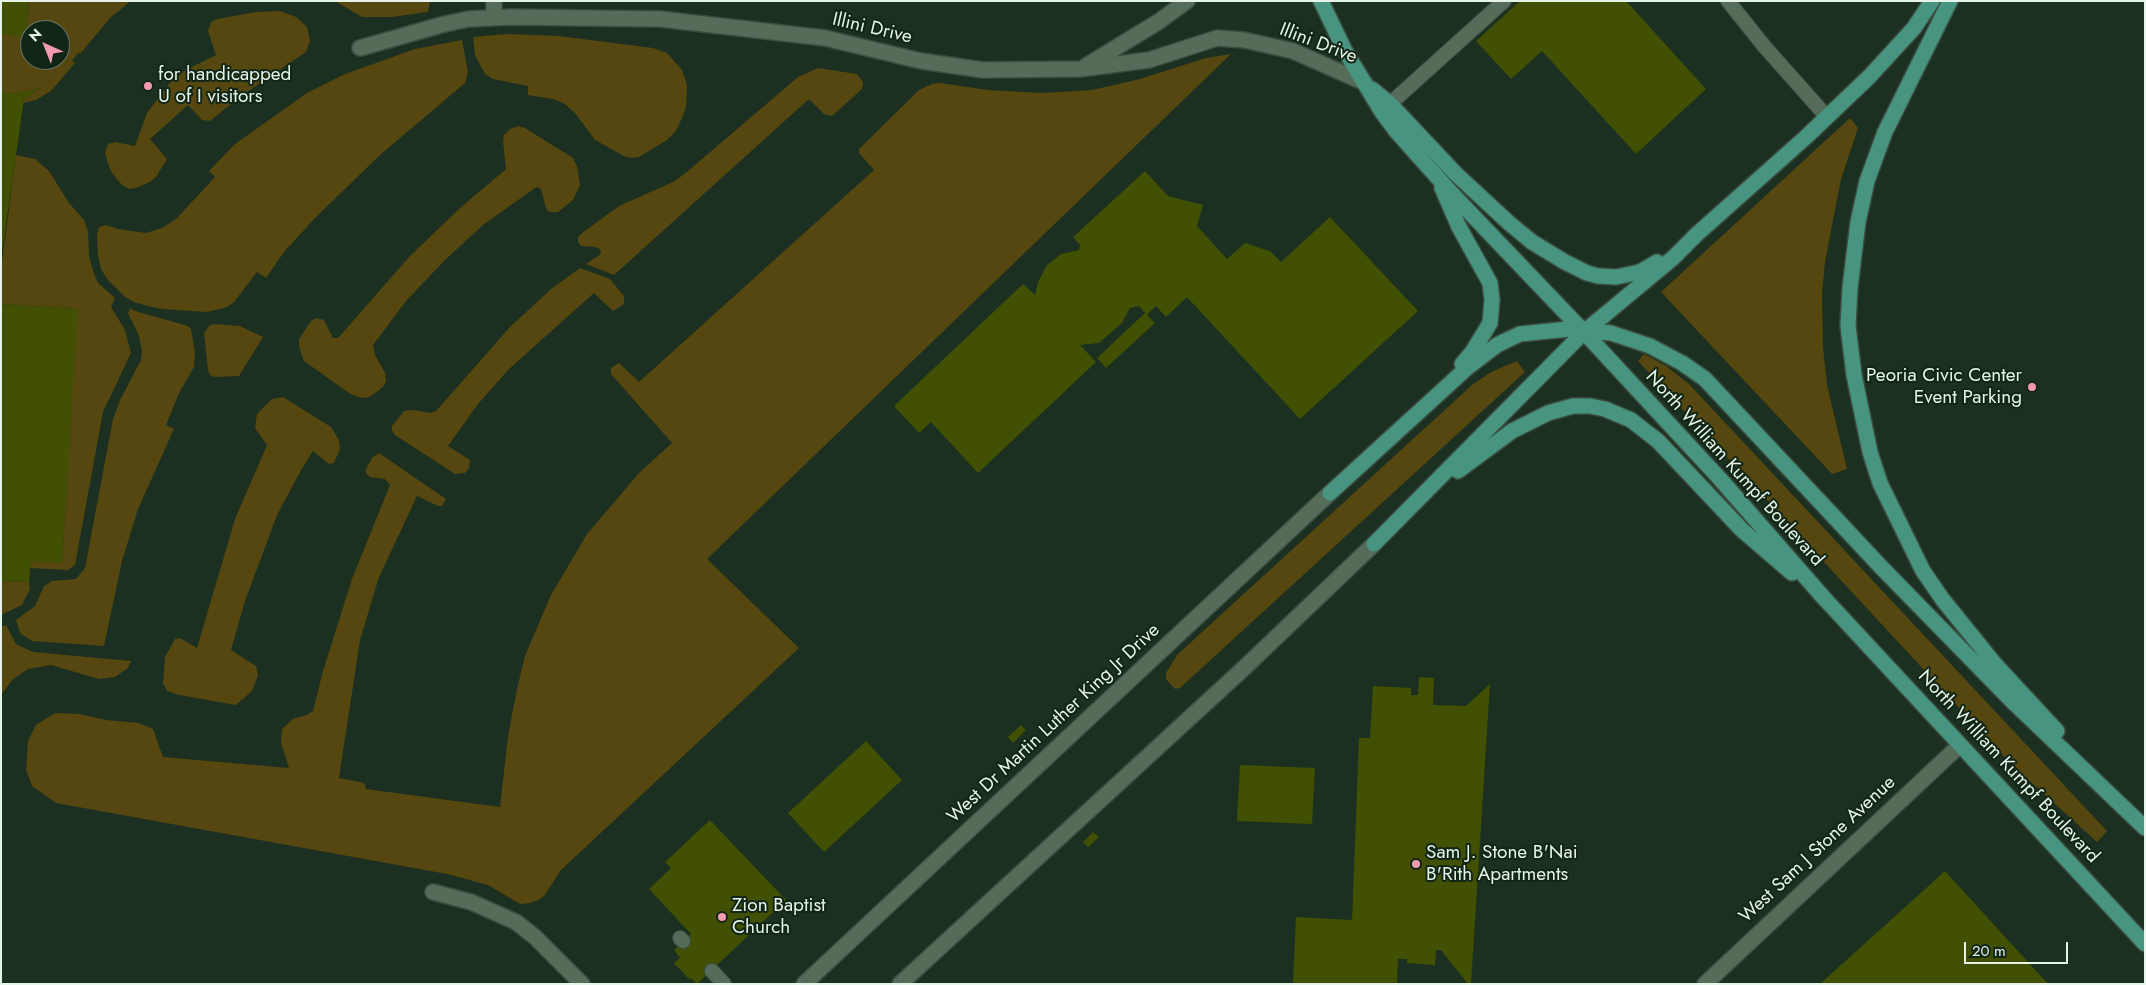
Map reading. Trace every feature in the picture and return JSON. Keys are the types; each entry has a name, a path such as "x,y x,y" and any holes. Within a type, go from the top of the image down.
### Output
{"main road":[{"name":"North William Kumpf Boulevard","path":"1321,1 1345,51 1364,83 1386,108 1439,180 1584,332 1721,480 1823,597 2145,944"},
{"path":"1374,544 1584,332 1673,258 1827,117 1889,56 1914,28 1932,1"},
{"path":"1950,1 1885,132 1867,181 1858,222 1850,288 1848,326 1858,401 1866,436 1880,483 1892,512 1923,570 1943,600 1994,663 2032,705 2145,822"},
{"path":"1386,108 1509,223 1532,242 1576,269 1598,276 1616,277 1633,274 1647,269 1684,240 1697,234"},
{"path":"1330,493 1453,373 1473,351 1490,323 1492,300 1490,283 1459,227 1439,180"},
{"path":"1330,493 1468,367 1497,345 1520,334 1568,329 1584,332 1611,333 1642,342 1682,363 1705,379 1882,568 2012,701 2145,828"},
{"path":"1374,544 1446,480 1512,431 1531,420 1557,410 1573,406 1590,406 1621,415 1650,434 1742,530 1765,551 1823,597"}],"street":[{"path":"494,1 494,17"},
{"path":"1080,69 1158,22 1187,1"},
{"name":"Illini Drive","path":"360,48 441,25 468,19 494,17 660,19 825,38 922,61 984,70 1080,69 1150,60 1217,38 1244,40 1293,52 1364,83"},
{"name":"West Dr Martin Luther King Jr Drive","path":"804,984 1130,682 1330,493"},
{"path":"900,984 1243,669 1374,544"},
{"name":"West Sam J Stone Avenue","path":"1704,984 1960,746"},
{"path":"433,892 478,905 516,922 535,937 582,984"}],"lane":[{"path":"1386,108 1504,1"},
{"path":"1728,1 1764,46 1827,117"},
{"path":"712,971 724,984"}],"shaded area":[{"path":"29,1 131,1 111,17 80,54 78,53 72,61 75,63 70,69 70,20 27,20"},
{"path":"335,1 430,1 428,12 392,17 362,17"},
{"path":"280,11 296,17 307,27 310,41 306,52 241,96 210,121 202,120 188,105 150,139 167,159 156,177 136,188 129,189 122,185 112,173 108,164 105,152 108,144 115,142 135,146 147,113 169,84 184,71 216,55 208,31 211,22 217,19 256,12"},
{"path":"1,34 20,36 20,70 69,70 51,91 36,100 23,103 24,99 40,88 15,94 1,92"},
{"path":"507,34 559,36 653,48 667,53 682,70 687,85 686,107 676,131 667,140 639,157 630,158 595,140 575,113 565,104 553,99 528,95 528,86 493,79 485,74 475,55 473,37"},
{"path":"462,40 468,72 465,83 380,155 315,218 284,252 266,278 257,272 234,302 227,307 207,312 162,309 148,306 134,302 124,296 108,280 101,269 98,256 97,235 99,227 106,225 118,229 146,233 162,228 176,219 215,177 209,171 235,144 307,93 345,74 415,49"},
{"path":"1231,54 707,559 799,648 561,870 544,896 538,900 520,904 488,885 447,874 56,803 32,786 26,770 28,741 36,725 55,713 79,714 106,720 139,723 153,729 163,757 289,768 281,743 282,729 293,719 313,711 323,671 352,579 390,485 385,479 370,477 366,473 372,458 379,453 446,499 442,506 438,506 417,496 379,577 360,640 339,778 365,784 366,789 500,807 508,736 517,689 525,656 551,595 587,534 640,472 672,443 611,374 611,368 619,363 639,382 874,170 859,153 859,149 919,90 932,84 940,83 988,90 1042,93 1092,90 1140,79 1206,58"},
{"path":"818,68 857,74 863,82 862,89 832,116 824,114 809,99 614,275 586,264 601,254 600,249 595,247 581,246 578,242 578,237 582,233 619,206 675,181 798,77"},
{"path":"1850,118 1858,128 1841,179 1825,262 1822,294 1823,347 1827,385 1847,469 1832,474 1661,292"},
{"path":"518,126 525,128 573,158 577,166 580,185 573,200 558,212 549,212 546,208 541,189 535,188 483,225 445,260 406,301 373,345 375,355 385,373 386,381 383,387 374,394 367,398 349,393 304,361 299,347 299,339 311,321 316,318 324,320 333,338 338,338 410,256 460,208 506,169 504,135 510,129"},
{"path":"16,155 35,159 49,171 69,203 84,220 88,231 89,256 93,271 98,283 115,298 111,307 125,330 131,353 103,412 75,565 68,570 30,568 31,561 62,562 77,309 1,304 1,269"},
{"path":"580,268 610,279 624,296 624,304 613,311 594,293 509,369 478,404 448,446 470,460 469,468 465,473 455,474 395,435 392,431 392,426 404,411 413,410 430,413 436,411 510,327 551,289"},
{"path":"130,308 188,326 191,329 195,353 194,367 179,393 166,425 174,429 138,509 122,561 104,646 32,641 20,633 16,620 35,606 44,586 52,581 76,579 85,568 113,419 120,400 141,360 142,351 139,336 128,313"},
{"path":"210,325 240,326 263,337 239,376 215,377 210,375 204,333"},
{"path":"1644,354 1666,366 1689,384 2107,831 2097,842 2011,764 1638,361"},
{"path":"1517,361 1525,372 1180,688 1175,689 1166,679 1166,673 1177,655 1472,385 1491,372"},
{"path":"283,397 331,427 339,440 340,449 334,463 329,464 313,451 277,515 245,601 231,650 256,666 258,675 252,691 236,705 179,695 167,691 163,683 165,657 175,639 180,638 197,648 235,519 267,445 255,428 257,414 272,399"},
{"path":"1,581 29,582 30,589 22,605 1,615"},
{"path":"6,625 16,644 33,652 131,661 128,668 115,677 99,679 51,665 28,669 13,679 1,695 1,627"}],"building":[{"path":"1,1 29,1 27,20 20,20 20,36 1,34"},
{"path":"1520,1 1626,1 1706,89 1636,154 1542,51 1511,79 1476,41"},
{"path":"40,88 24,99 1,260 1,92 15,94"},
{"path":"1145,171 1168,196 1203,205 1197,226 1227,259 1245,243 1270,251 1281,262 1330,217 1418,311 1300,419 1187,297 1166,317 1156,306 1147,315 1155,323 1106,368 1097,358 1145,313 1139,306 1130,308 1122,323 1099,343 1080,345 1096,362 978,473 931,422 919,433 894,406 1023,284 1035,295 1038,282 1047,265 1061,254 1079,250 1080,245 1073,237"},
{"path":"1,304 78,309 62,563 31,561 29,582 1,581"},
{"name":"Sam J. Stone B'Nai B'Rith Apartments","path":"1419,677 1434,678 1433,705 1466,706 1490,684 1471,984 1468,984 1441,950 1436,950 1435,965 1407,963 1407,959 1398,959 1397,984 1293,984 1296,917 1352,920 1359,738 1370,738 1373,686 1411,688 1411,695 1418,695"},
{"path":"1021,725 1026,730 1013,743 1008,737"},
{"path":"866,741 902,780 824,852 788,813"},
{"path":"1240,765 1315,768 1312,824 1237,821"},
{"name":"Zion Baptist Church","path":"710,820 786,900 697,984 691,978 690,980 674,963 680,958 674,950 691,934 649,889 671,868 665,862"},
{"path":"1093,832 1099,837 1088,847 1083,842"},
{"path":"1945,871 2048,984 1820,984"}],"place":[{"name":"for handicapped U of I visitors","path":"148,86"},
{"name":"Peoria Civic Center Event Parking","path":"2032,387"},
{"name":"Sam J. Stone B'Nai B'Rith Apartments","path":"1416,864"},
{"name":"Zion Baptist Church","path":"722,917"}]}
